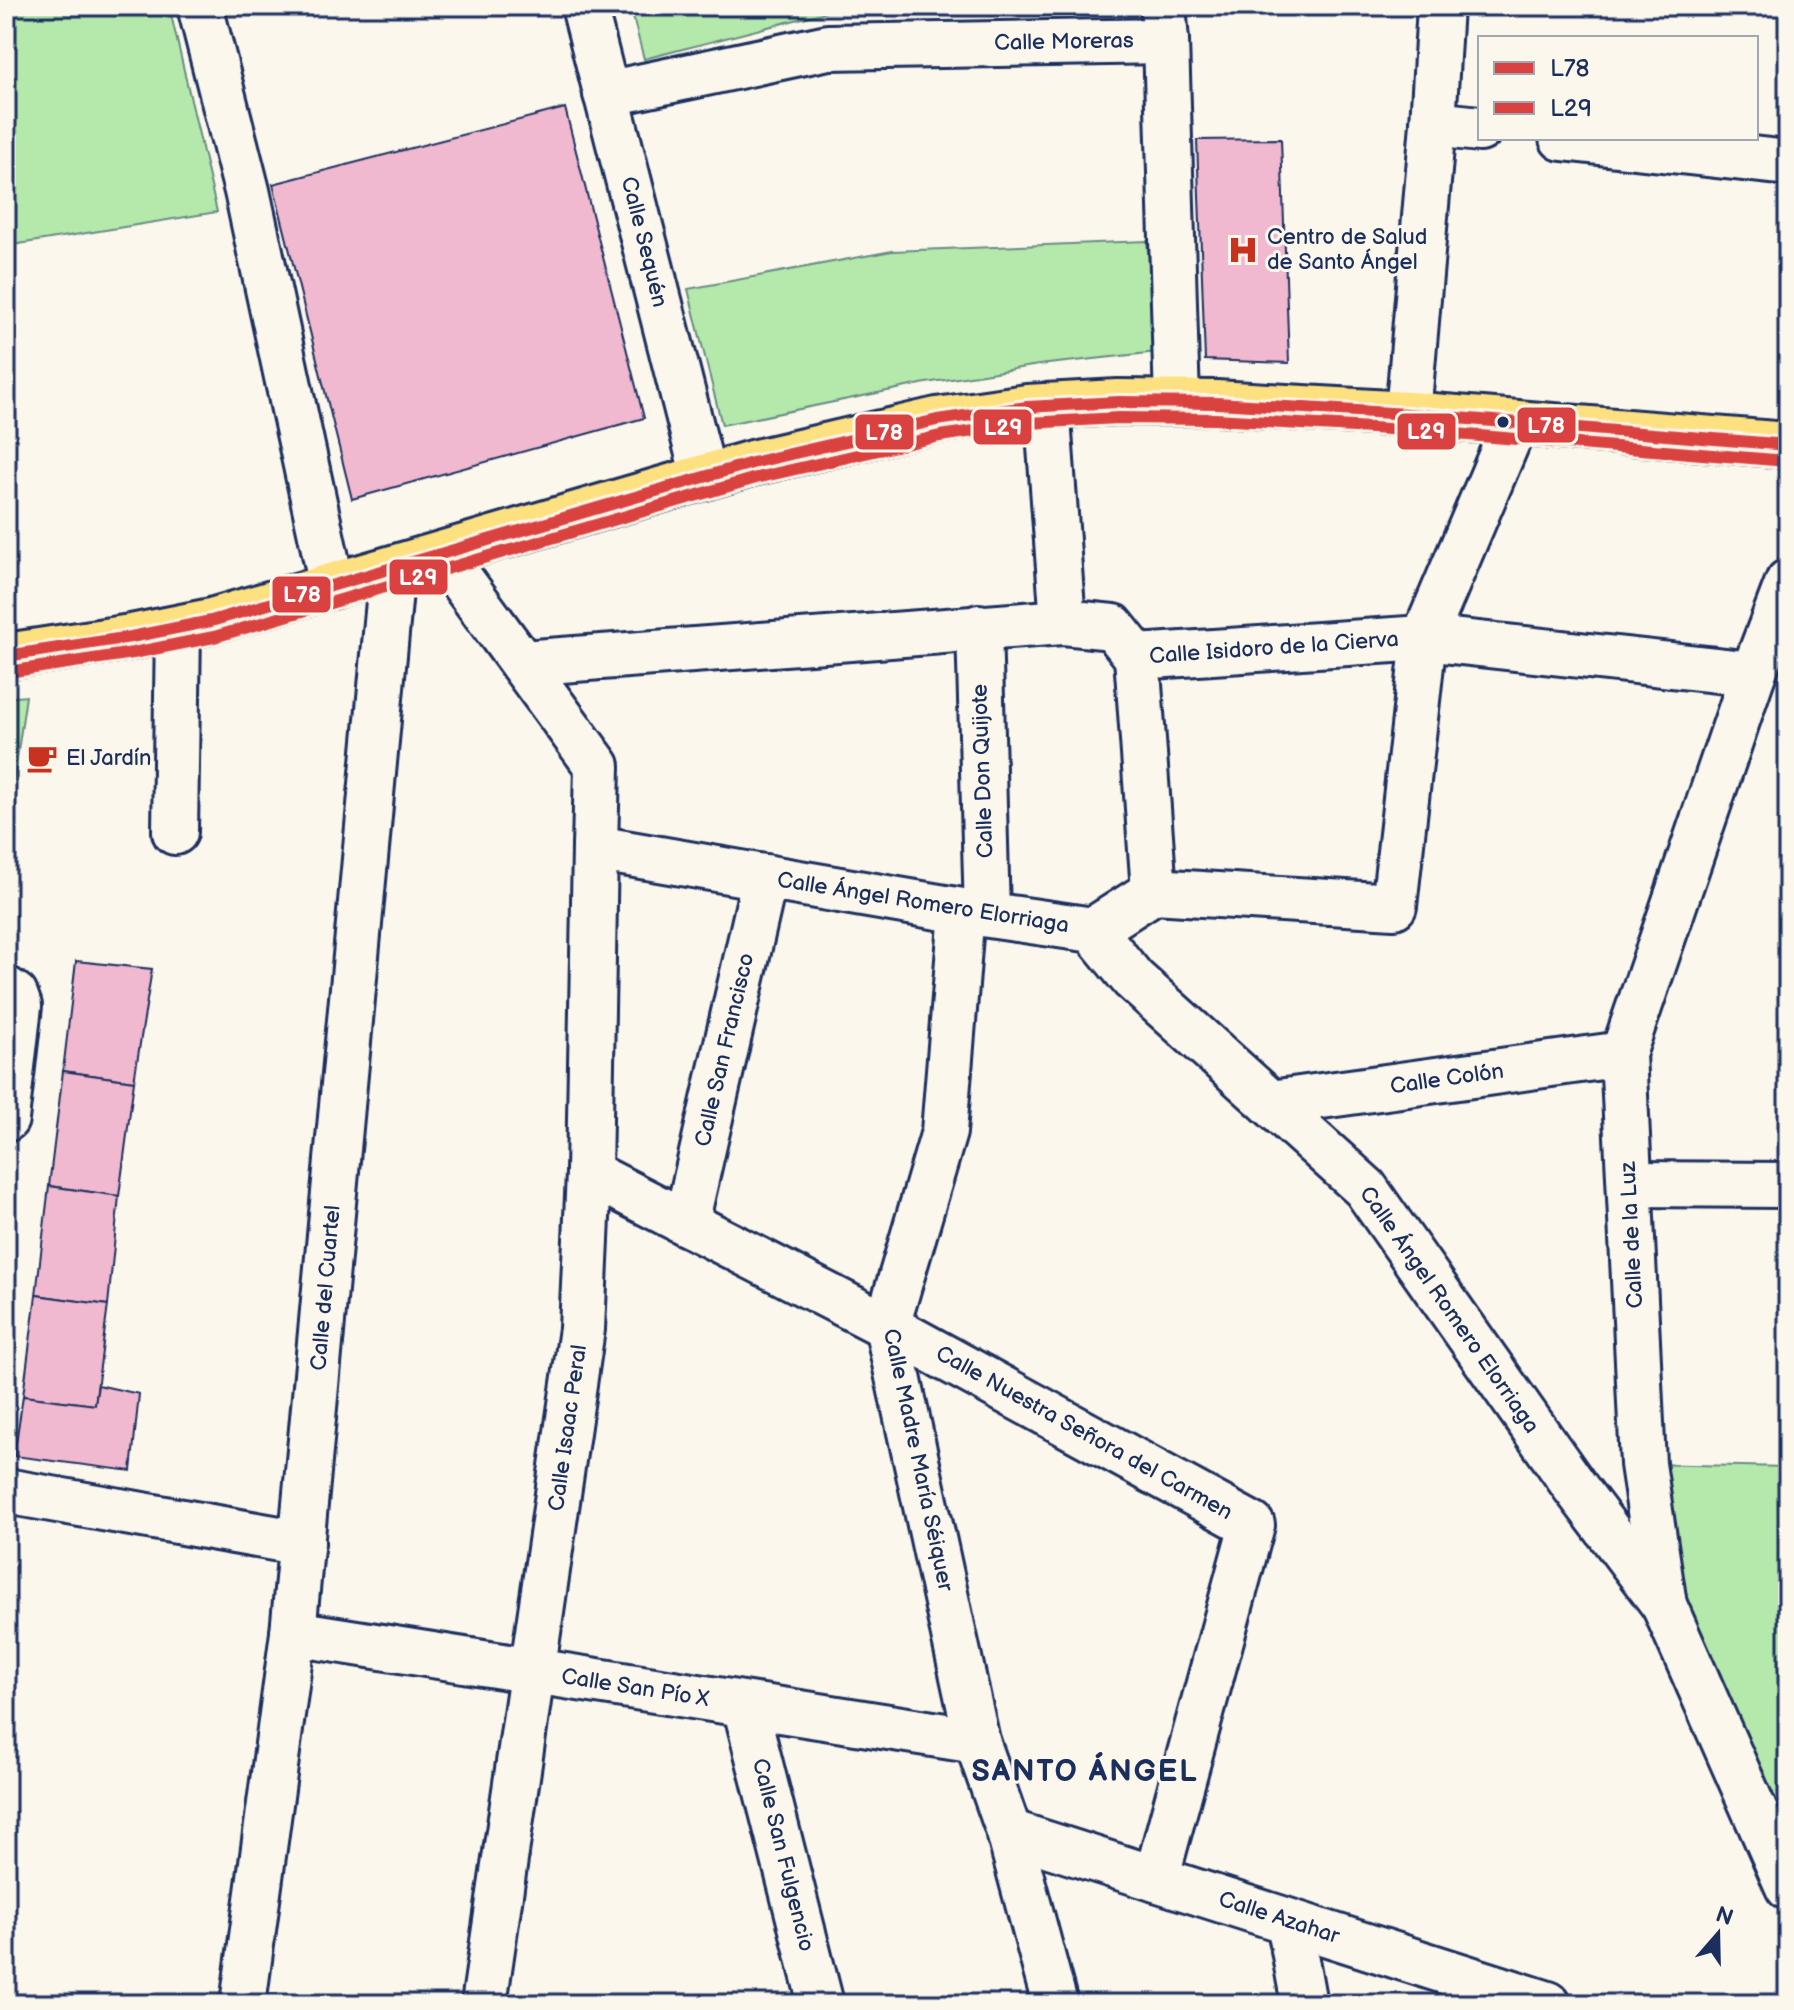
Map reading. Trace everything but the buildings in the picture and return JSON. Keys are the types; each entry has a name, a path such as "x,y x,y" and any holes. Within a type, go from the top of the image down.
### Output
{"main road":[{"path":"6,656 178,629 752,463 937,420 1047,406 1177,402 1408,414 1788,445"}],"street":[{"path":"200,6 247,191 332,586"},
{"name":"Calle Sequén","path":"584,6 704,477"},
{"path":"1408,414 1440,6"},
{"name":"Calle Moreras","path":"606,94 828,47 1164,23 1177,402"},
{"path":"1433,124 1478,129"},
{"path":"1580,140 1788,163"},
{"path":"1047,406 1063,622"},
{"path":"1093,930 1154,891 1394,906 1424,638 1515,423"},
{"path":"442,554 597,766 595,848"},
{"name":"Calle del Cuartel","path":"243,2004 293,1633 392,569"},
{"name":"Calle de la Luz","path":"1788,582 1753,674 1623,1054 1643,1464 1664,1605 1788,1887"},
{"name":"Calle Isidoro de la Cierva","path":"522,663 1063,622 1113,627 1137,657 1424,638 1753,674"},
{"name":"Calle Don Quijote","path":"974,912 979,627"},
{"path":"175,832 178,629"},
{"path":"1137,657 1154,891"},
{"name":"Calle Ángel Romero Elorriaga","path":"595,848 1093,930 1133,979 1365,1188 1575,1487 1664,1605"},
{"name":"Calle Isaac Peral","path":"484,2004 582,1329 589,1173 595,848"},
{"name":"Calle San Francisco","path":"686,1223 765,877"},
{"name":"Calle Madre María Séiquer","path":"974,912 944,1132 887,1326 977,1741 1009,1832 1055,2004"},
{"path":"6,989 15,995 19,1006 6,1119"},
{"name":"Calle Colón","path":"1271,1103 1623,1054"},
{"name":"Calle Nuestra Señora del Carmen","path":"589,1173 887,1326 1252,1525 1156,1879"},
{"path":"1630,1184 1788,1185"},
{"path":"1575,1487 1643,1464"},
{"path":"6,1491 302,1543"},
{"name":"Calle San Pío X","path":"293,1633 977,1741"},
{"name":"Calle San Fulgencio","path":"745,1705 821,2004"},
{"name":"Calle Azahar","path":"1009,1832 1548,2004"},
{"path":"1289,1922 1304,2004"}],"green space":[{"path":"6,6 169,6 217,212 6,246"},
{"path":"630,6 1145,8 826,12 644,59"},
{"path":"1147,241 1157,352 1039,365 926,383 722,425 688,289 892,251"},
{"path":"26,696 6,834 6,698"},
{"path":"1643,1464 1788,1467 1788,1887 1664,1605"}],"transit line":[{"name":"L78","path":"6,656 211,621 752,463 937,420 1027,407 1118,402 1216,403 1408,414 1788,445"},
{"name":"L29","path":"8,672 214,637 756,478 940,436 1029,423 1118,418 1215,419 1407,430 1787,461"}],"place":[{"name":"Centro de Salud de Santo Ángel","path":"1243,250"},
{"name":"El Jardín","path":"42,758"}],"district":[{"name":"SANTO ÁNGEL","path":"1085,1772"}]}
